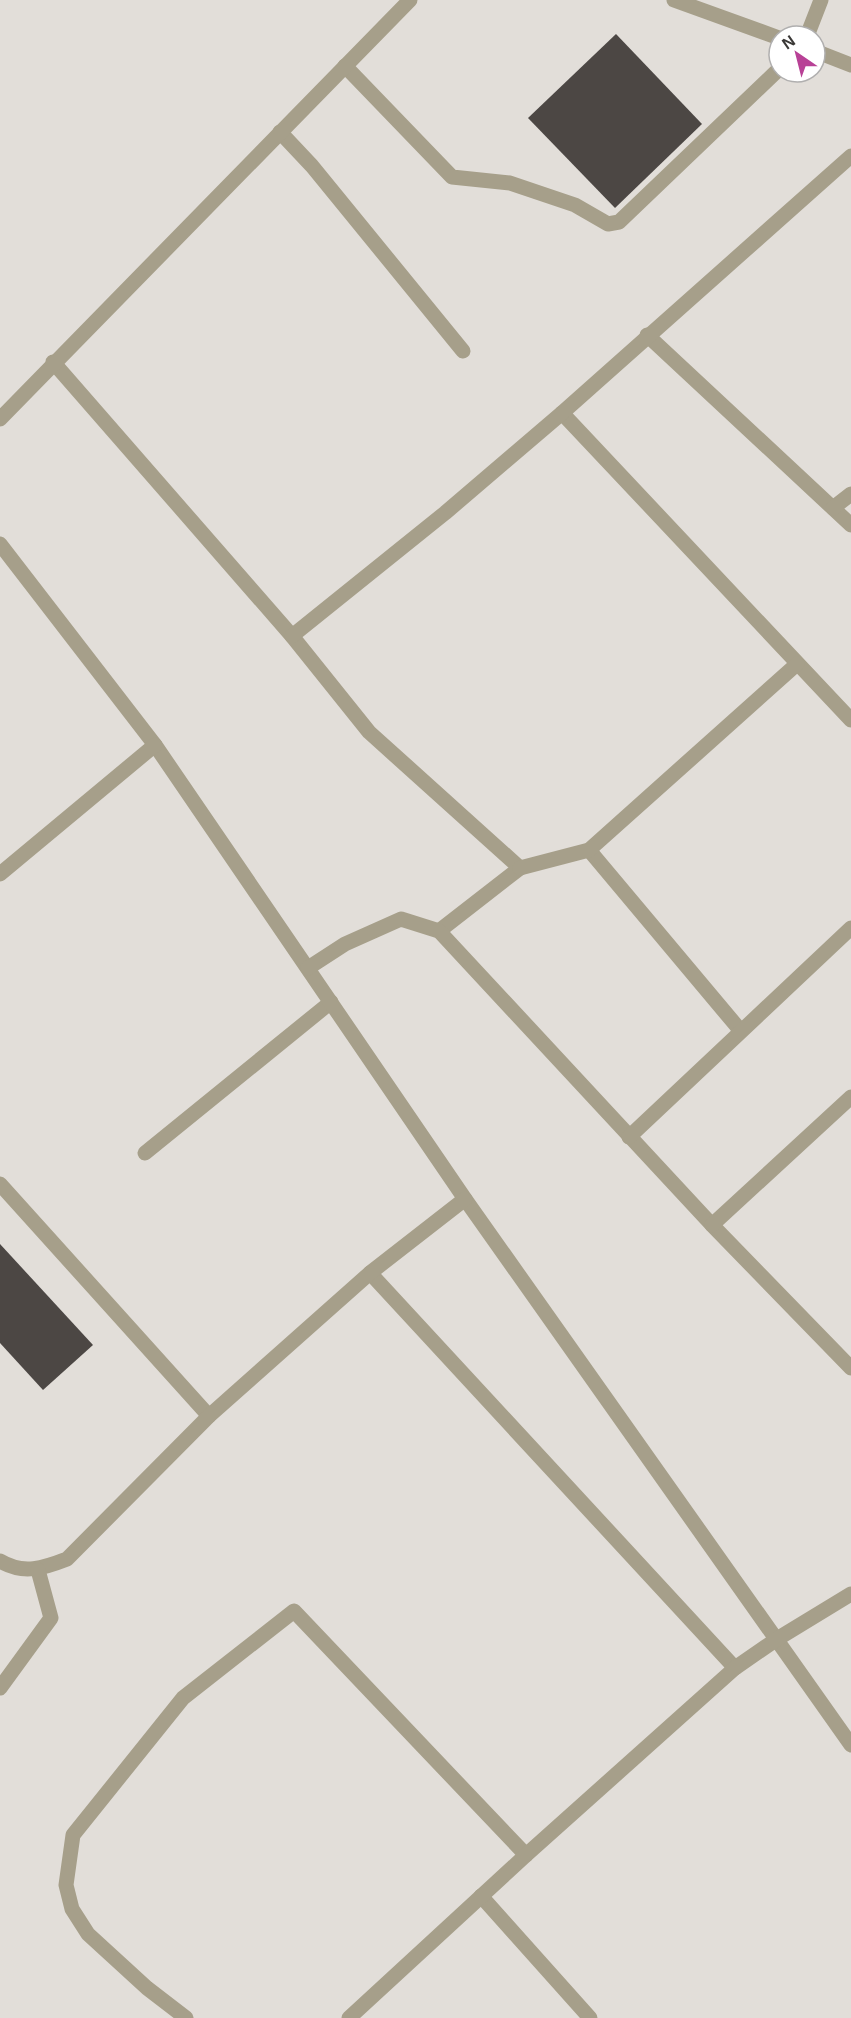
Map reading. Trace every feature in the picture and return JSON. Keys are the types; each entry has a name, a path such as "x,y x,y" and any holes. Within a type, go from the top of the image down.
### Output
{"street":[{"path":"0,419 53,362 410,0"},
{"path":"674,0 702,5 767,33"},
{"path":"812,24 821,0"},
{"path":"827,56 851,65"},
{"path":"345,66 452,177 510,183 575,205 608,224 619,222 767,80"},
{"path":"280,132 312,166 463,351"},
{"path":"292,636 445,513 562,413 647,335 851,156"},
{"path":"647,335 851,525"},
{"path":"53,362 292,636 369,732 520,868"},
{"path":"562,413 851,720"},
{"path":"833,508 851,494"},
{"path":"0,544 155,745 465,1199 851,1745"},
{"path":"439,931 520,868 589,850 797,664"},
{"path":"0,874 155,745"},
{"path":"589,850 740,1030"},
{"path":"308,968 345,945 401,919 439,931 629,1137 851,1368"},
{"path":"629,1137 740,1030 851,928"},
{"path":"145,1153 331,1002"},
{"path":"712,1225 851,1097"},
{"path":"0,1184 209,1416"},
{"path":"0,1561 10,1567 38,1570 67,1559 209,1416 370,1273 465,1199"},
{"path":"370,1273 735,1668"},
{"path":"0,1688 51,1618 38,1570"},
{"path":"349,2018 526,1855 735,1668 777,1639 851,1594"},
{"path":"186,2018 147,1988 88,1934 72,1909 66,1885 74,1835 183,1698 294,1611 526,1855"},
{"path":"481,1896 590,2018"}],"building":[{"path":"616,34 702,124 615,208 528,118"},
{"path":"0,1244 93,1345 43,1390 0,1343"}]}
